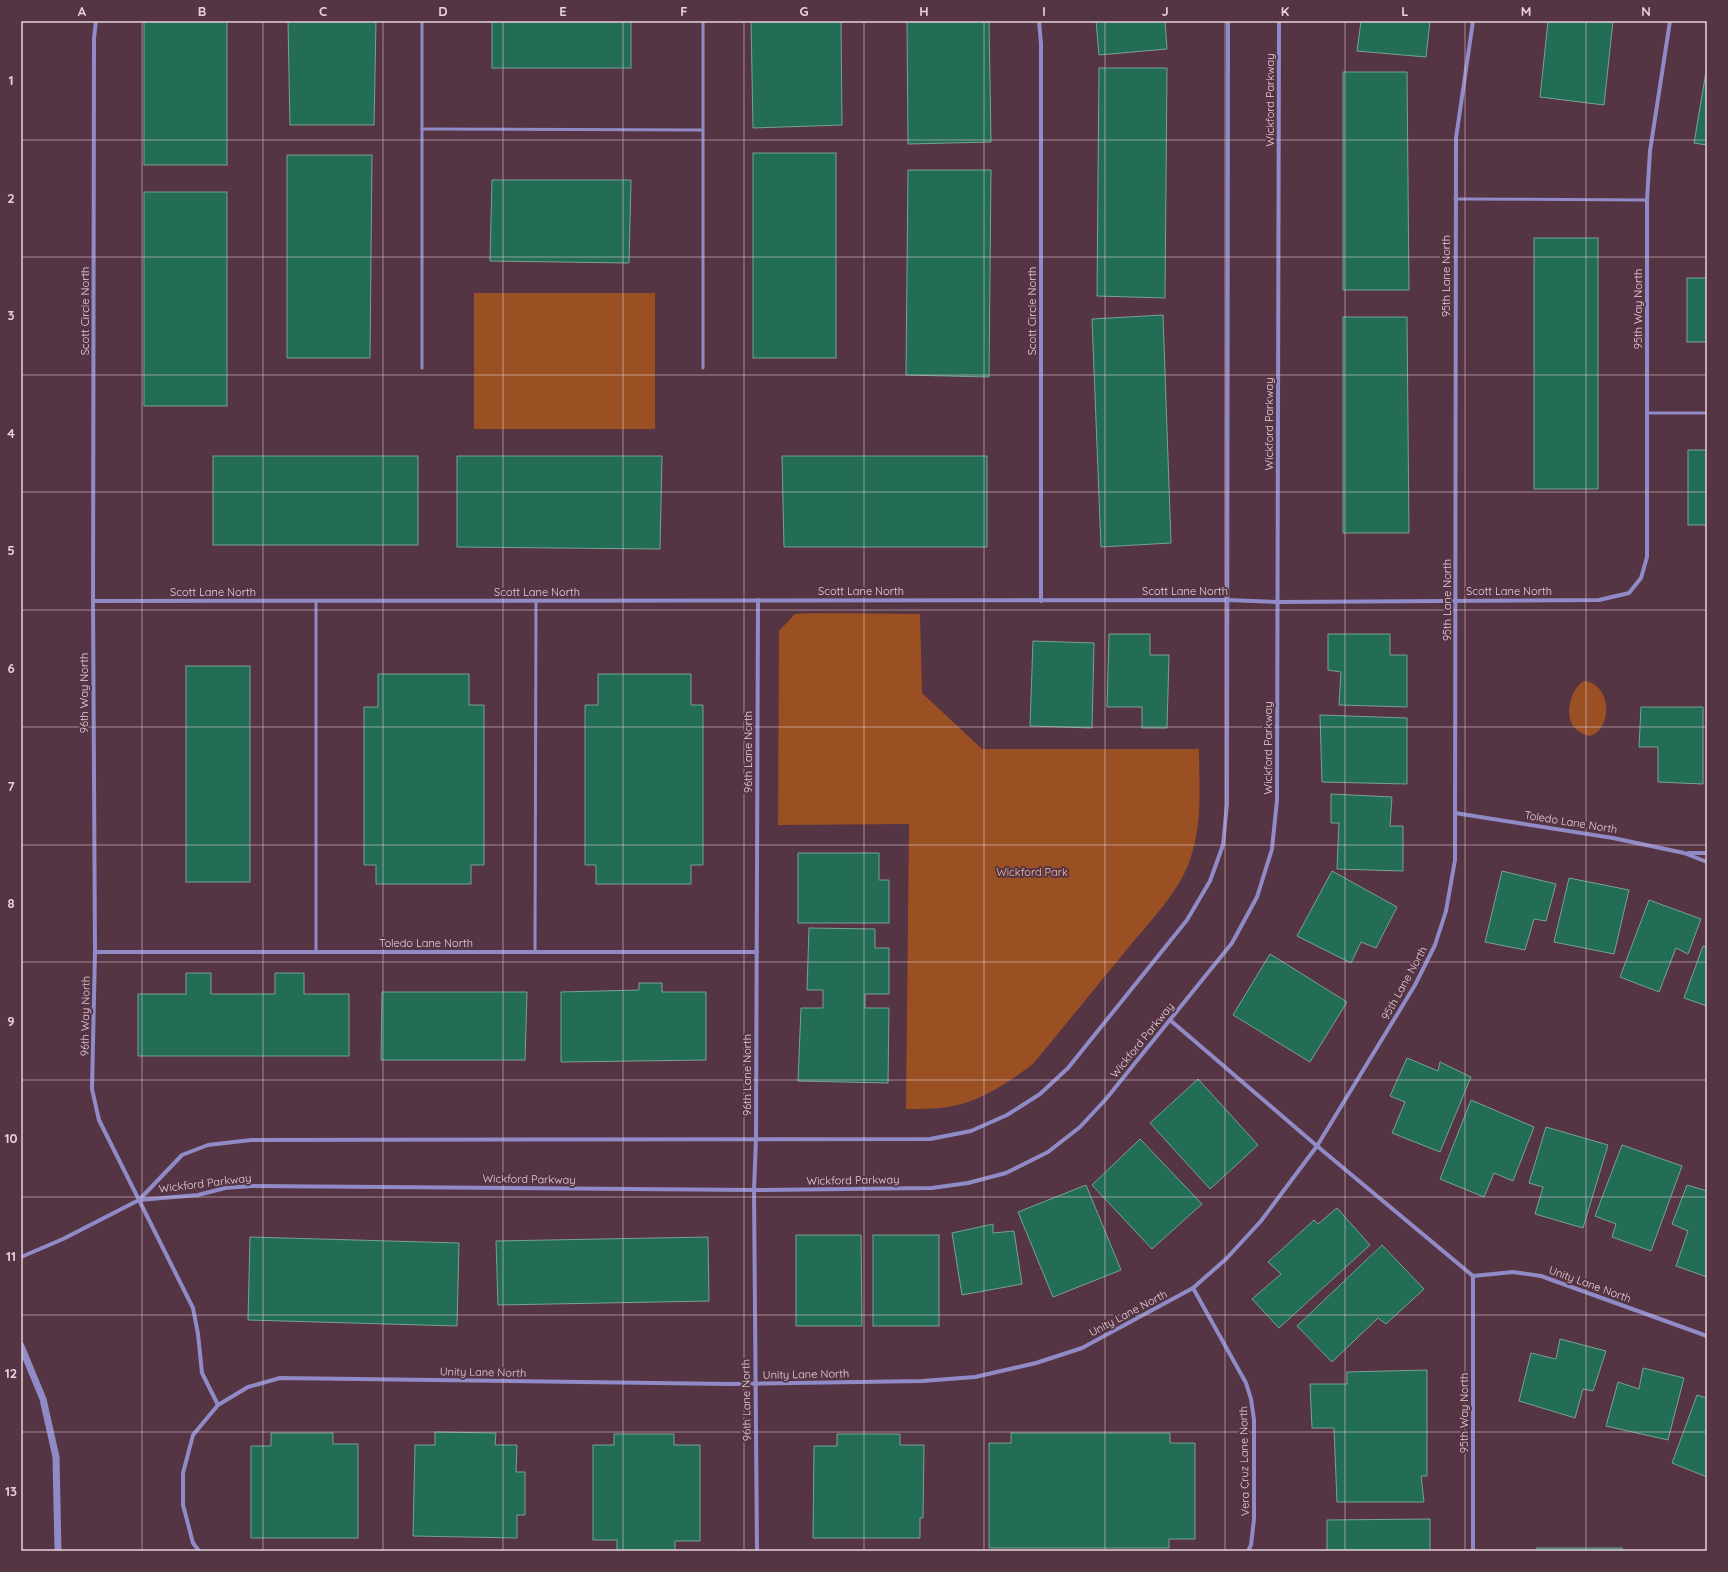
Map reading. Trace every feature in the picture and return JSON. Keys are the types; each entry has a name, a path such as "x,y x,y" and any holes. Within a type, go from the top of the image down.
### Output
{"street":[{"name":"Scott Circle North","path":"93,601 94,38 96,21"},
{"name":"Scott Circle North","path":"1039,21 1041,44 1041,601"},
{"name":"Wickford Parkway","path":"21,1257 64,1239 139,1200 182,1155 208,1145 251,1140 930,1138 971,1131 1014,1111 1040,1094 1068,1068 1187,920 1210,882 1223,846 1227,804 1228,21"},
{"name":"Wickford Parkway","path":"139,1200 198,1195 225,1188 252,1186 754,1190 932,1188 968,1183 1006,1173 1048,1152 1080,1126 1106,1099 1232,943 1257,897 1272,849 1277,800 1279,21"},
{"name":"95th Lane North","path":"1317,1146 1415,985 1435,945 1446,911 1455,860 1456,138 1473,21"},
{"name":"95th Way North","path":"1629,593 1641,578 1647,557 1647,200 1650,151 1670,21"},
{"name":"Scott Lane North","path":"93,601 1227,600 1278,602 1599,600 1629,593"},
{"name":"96th Lane North","path":"757,1551 754,1190 756,1138 758,600"},
{"name":"96th Way North","path":"93,601 95,952 92,1089 99,1120 193,1308 198,1334 202,1373 218,1405"},
{"name":"Toledo Lane North","path":"1455,813 1613,838 1684,853 1707,862"},
{"name":"Toledo Lane North","path":"1684,853 1707,853"},
{"name":"Toledo Lane North","path":"95,952 757,952"},
{"path":"1170,1020 1317,1146 1473,1276"},
{"name":"Unity Lane North","path":"218,1405 248,1387 280,1378 755,1384 922,1381 975,1377 1036,1363 1082,1348 1193,1288 1226,1258 1261,1221 1317,1146"},
{"name":"Unity Lane North","path":"1473,1276 1513,1272 1541,1276 1707,1336"},
{"name":"95th Way North","path":"1473,1276 1473,1551"},
{"name":"Vera Cruz Lane North","path":"1193,1288 1246,1383 1251,1399 1254,1420 1254,1520 1251,1545 1248,1551"},
{"path":"21,1346 43,1399 56,1457 58,1551"},
{"path":"199,1551 192,1543 183,1505 183,1473 192,1435 218,1405"}],"lane":[{"path":"422,21 422,368"},
{"path":"703,21 703,368"},
{"path":"422,129 703,130"},
{"path":"1455,199 1647,200"},
{"path":"1647,413 1707,414"},
{"path":"316,601 316,952"},
{"path":"535,952 536,601"}],"green space":[{"path":"474,293 655,293 655,429 474,429"},
{"name":"Wickford Park","path":"795,614 920,614 922,693 982,749 1199,749 1199,818 1197,832 1186,871 1172,894 1033,1064 989,1093 965,1103 939,1108 906,1109 909,824 778,825 779,631"},
{"path":"1584,681 1593,684 1600,689 1606,706 1606,716 1603,724 1598,731 1590,736 1581,733 1574,727 1571,722 1569,709 1572,695 1579,684"}],"building":[{"path":"144,21 227,21 227,165 144,165"},
{"path":"288,21 376,21 374,125 290,125"},
{"path":"492,21 631,21 631,68 492,68"},
{"path":"751,21 841,21 842,125 753,128"},
{"path":"907,21 989,21 991,142 908,144"},
{"path":"1096,21 1165,21 1167,49 1099,55"},
{"path":"1361,21 1430,21 1426,57 1357,51"},
{"path":"1548,21 1613,21 1604,105 1540,97"},
{"path":"1707,66 1707,145 1694,143"},
{"path":"1099,68 1167,68 1165,298 1097,296"},
{"path":"1343,72 1407,72 1409,290 1343,290"},
{"path":"753,153 836,153 836,358 753,358"},
{"path":"287,155 372,155 370,358 287,358"},
{"path":"908,170 991,170 989,377 906,375"},
{"path":"492,180 631,180 629,263 490,261"},
{"path":"144,192 227,192 227,406 144,406"},
{"path":"1534,238 1598,238 1598,489 1534,489"},
{"path":"1687,278 1707,278 1707,342 1687,342"},
{"path":"1163,315 1171,543 1101,547 1092,319"},
{"path":"1343,317 1407,317 1409,533 1343,533"},
{"path":"1688,450 1707,450 1707,525 1688,525"},
{"path":"213,456 418,456 418,545 213,545"},
{"path":"457,456 662,456 660,549 457,547"},
{"path":"782,456 987,456 987,547 784,547"},
{"path":"1109,634 1150,634 1150,655 1169,655 1167,728 1142,728 1142,707 1107,707"},
{"path":"1328,634 1390,634 1390,655 1407,655 1407,707 1339,705 1341,672 1328,670"},
{"path":"1033,641 1094,643 1092,728 1030,726"},
{"path":"186,666 250,666 250,882 186,882"},
{"path":"378,674 469,674 469,705 484,705 484,865 471,865 471,884 376,884 376,865 364,865 364,707 378,707"},
{"path":"598,674 691,674 691,705 703,705 703,865 691,865 691,884 596,884 596,865 585,865 585,705 598,705"},
{"path":"1641,707 1703,707 1703,784 1658,782 1658,747 1639,747"},
{"path":"1320,715 1407,718 1407,784 1322,782"},
{"path":"1331,794 1392,797 1390,826 1403,826 1403,871 1337,869 1339,823 1331,823"},
{"path":"798,853 879,853 879,880 889,880 889,923 798,923"},
{"path":"1332,871 1397,907 1376,948 1361,942 1351,963 1297,936"},
{"path":"1502,871 1556,884 1546,921 1534,919 1525,950 1485,942"},
{"path":"1569,878 1629,890 1614,954 1554,942"},
{"path":"1649,900 1701,919 1688,954 1676,948 1659,992 1620,977"},
{"path":"809,928 875,929 875,948 889,948 889,994 865,994 865,1008 889,1008 888,1083 798,1081 801,1008 823,1008 823,990 807,990"},
{"path":"1703,946 1707,947 1707,1006 1684,998"},
{"path":"1270,954 1347,1002 1310,1062 1233,1015"},
{"path":"186,973 211,973 211,994 275,994 275,973 304,973 304,994 349,994 349,1056 138,1056 138,994 186,994"},
{"path":"639,983 662,983 662,992 706,992 706,1060 561,1062 561,992 639,990"},
{"path":"382,992 527,992 525,1060 381,1060"},
{"path":"1407,1058 1438,1071 1440,1062 1471,1077 1440,1152 1392,1133 1405,1102 1390,1096"},
{"path":"1198,1079 1258,1145 1210,1189 1150,1123"},
{"path":"1471,1100 1534,1127 1513,1181 1494,1173 1484,1197 1440,1179"},
{"path":"1546,1127 1608,1145 1583,1228 1535,1214 1543,1187 1529,1183"},
{"path":"1140,1139 1202,1204 1152,1249 1092,1185"},
{"path":"1622,1145 1682,1166 1651,1251 1612,1237 1616,1224 1595,1216"},
{"path":"1086,1185 1121,1270 1053,1297 1018,1212"},
{"path":"1687,1185 1707,1191 1707,1277 1676,1266 1688,1231 1672,1224"},
{"path":"1337,1208 1370,1245 1279,1328 1252,1299 1281,1274 1268,1262 1314,1220 1318,1224"},
{"path":"993,1224 993,1233 1014,1231 1022,1284 962,1295 952,1233"},
{"path":"796,1235 861,1235 862,1326 796,1326"},
{"path":"873,1235 939,1235 939,1326 873,1326"},
{"path":"250,1237 459,1243 457,1326 248,1320"},
{"path":"708,1237 709,1301 498,1305 496,1241"},
{"path":"1382,1245 1424,1289 1386,1324 1378,1318 1332,1362 1297,1326"},
{"path":"1560,1339 1606,1351 1593,1391 1583,1389 1575,1418 1519,1401 1531,1353 1556,1359"},
{"path":"1643,1368 1684,1378 1668,1440 1606,1426 1618,1382 1639,1389"},
{"path":"1427,1370 1427,1476 1421,1476 1424,1502 1337,1502 1334,1428 1312,1428 1310,1384 1347,1384 1347,1372"},
{"path":"1697,1395 1707,1398 1707,1477 1672,1463"},
{"path":"435,1432 496,1433 495,1445 517,1445 516,1472 525,1472 525,1515 517,1515 517,1538 413,1536 415,1445 435,1445"},
{"path":"271,1433 333,1433 333,1444 358,1444 358,1538 251,1538 251,1446 271,1446"},
{"path":"1011,1433 1170,1433 1170,1443 1195,1443 1195,1539 1169,1539 1169,1548 989,1548 989,1443 1011,1443"},
{"path":"614,1434 674,1434 674,1445 700,1445 700,1541 675,1541 675,1551 617,1551 617,1540 593,1540 593,1445 614,1445"},
{"path":"837,1434 900,1434 900,1445 924,1445 923,1518 920,1518 920,1538 813,1538 814,1446 837,1446"},
{"path":"1430,1519 1430,1551 1327,1551 1327,1520"},
{"path":"1537,1548 1622,1548 1622,1551 1537,1551"}]}
